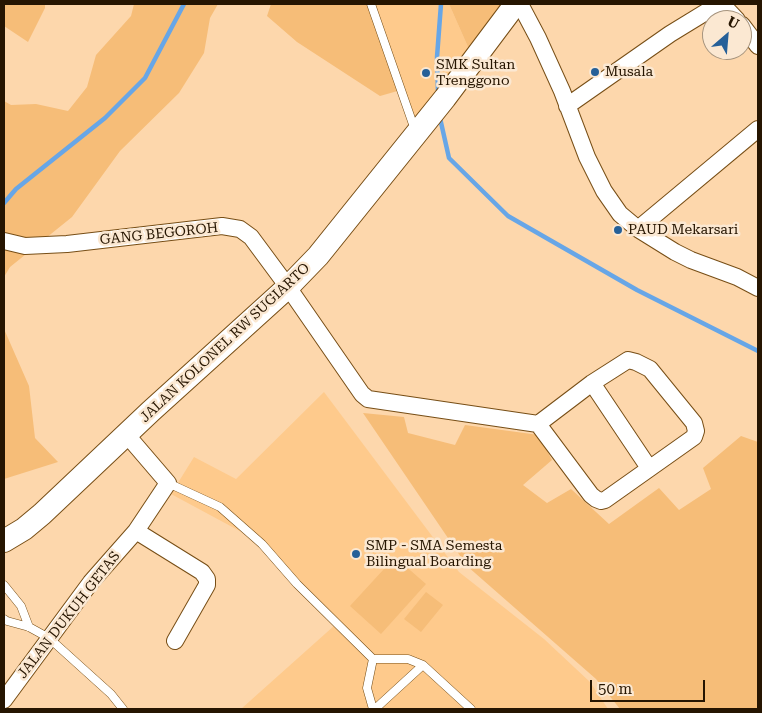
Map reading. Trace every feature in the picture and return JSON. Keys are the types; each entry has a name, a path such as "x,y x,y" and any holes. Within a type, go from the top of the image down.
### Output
{"main road":[{"name":"JALAN KOLONEL RW SUGIARTO","path":"4,541 24,529 42,514 126,434 288,287 318,256 440,104 514,4"}],"street":[{"path":"520,4 538,38 587,157 604,191 620,214 638,230 692,260 738,277 758,288"},
{"path":"567,106 712,5"},
{"path":"638,230 758,129"},
{"name":"GANG BEGOROH","path":"4,241 25,246 77,243 222,226 240,229 251,237 362,394 368,399 538,424"},
{"path":"628,360 650,369 696,427 694,437 605,500 596,499 591,495 538,424 592,383 628,360"},
{"path":"592,383 649,468"},
{"path":"126,434 168,482"},
{"name":"JALAN DUKUH GETAS","path":"4,700 91,582 136,531 168,482"},
{"path":"136,531 202,572 207,579 207,585 175,641"}],"lane":[{"path":"371,4 416,134"},
{"path":"168,482 220,507 262,544 296,584 373,659 408,658 423,665 472,709"},
{"path":"4,585 21,606 29,627"},
{"path":"4,619 29,627 49,638 111,694 123,709"},
{"path":"373,659 367,688 374,709 423,665"}],"shaded area":[{"path":"4,4 45,4 45,8 28,42 4,26"},
{"path":"134,4 218,4 210,18 204,53 179,93 120,151 72,217 10,267 4,277 4,101 11,105 36,104 68,111 87,87 96,55 131,16"},
{"path":"271,4 370,4 401,90 380,96 297,42 267,16"},
{"name":"SMK Sultan Trenggono","path":"370,4 449,4 472,56 415,125"},
{"path":"449,4 501,4 472,56"},
{"path":"4,329 29,386 35,438 58,462 4,479"},
{"name":"SMP - SMA Semesta Bilingual Boarding","path":"324,392 459,572 544,639 590,682 608,709 241,709 335,625 249,536 171,494 194,457 236,479"},
{"path":"363,413 404,417 408,433 455,445 465,425 539,435 552,460 523,485 547,503 571,489 609,524 659,488 679,510 711,489 703,468 741,436 758,442 758,709 620,709 596,679 467,566"},
{"path":"395,557 426,584 381,634 350,606"},
{"path":"426,592 443,605 421,632 404,619"}],"waterway":[{"path":"4,203 16,189 105,118 145,78 184,4"},
{"path":"438,92 437,57 441,4"},
{"path":"440,118 449,158 508,216 637,290 758,351"}],"place":[{"name":"Musala","path":"595,72"},
{"name":"SMK Sultan Trenggono","path":"426,73"},
{"name":"PAUD Mekarsari","path":"618,230"},
{"name":"SMP - SMA Semesta Bilingual Boarding","path":"356,554"}]}
